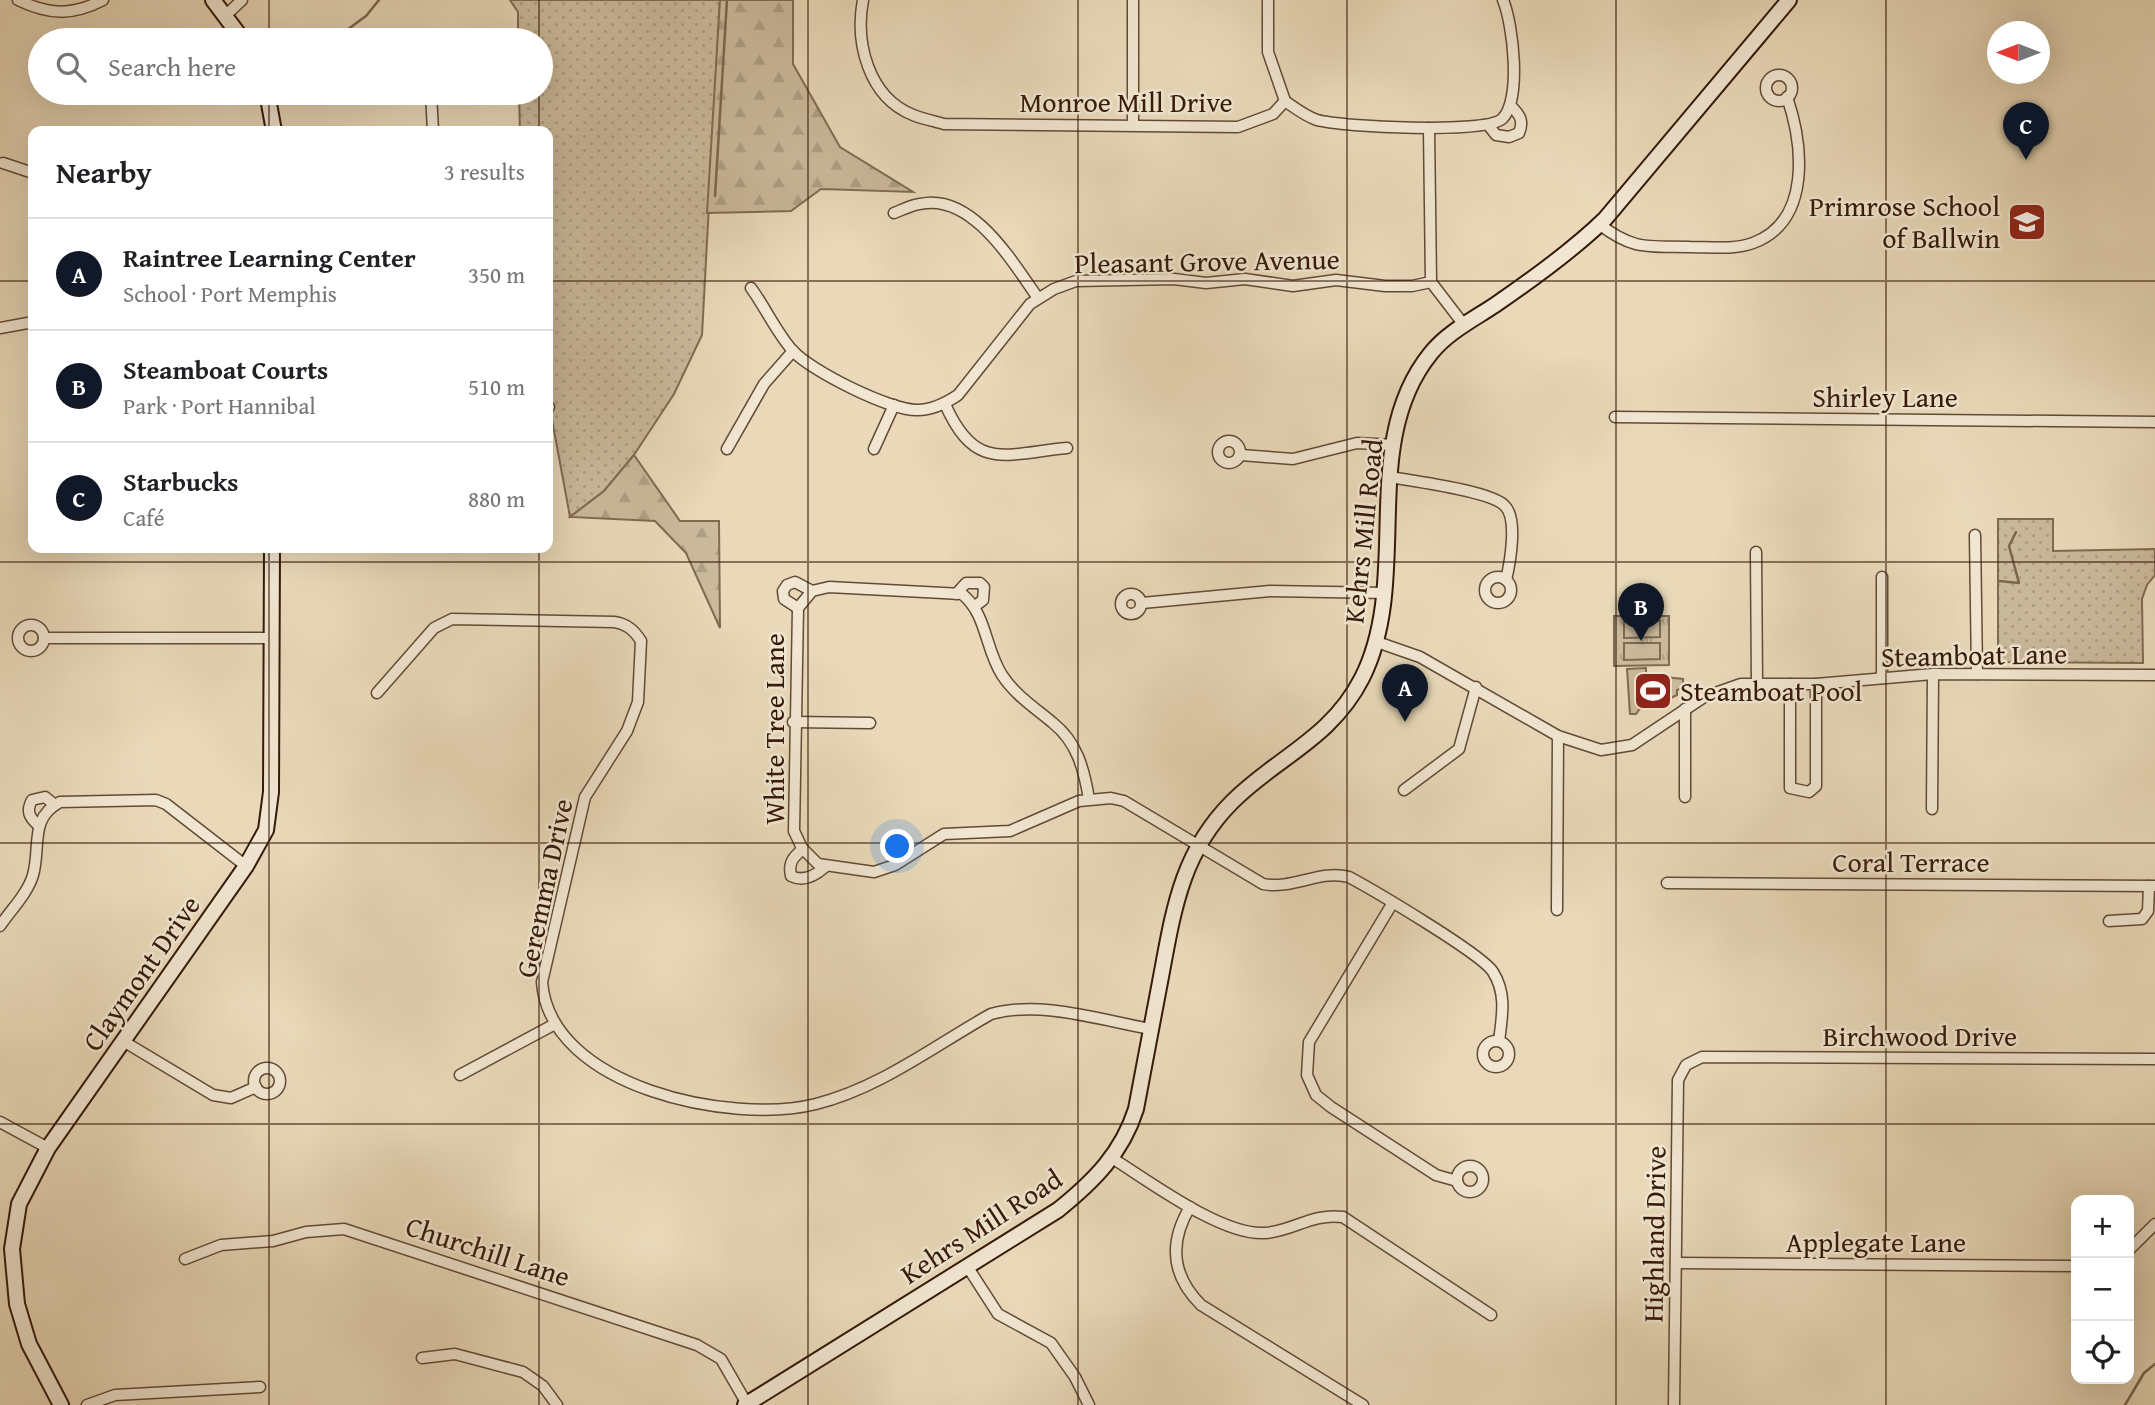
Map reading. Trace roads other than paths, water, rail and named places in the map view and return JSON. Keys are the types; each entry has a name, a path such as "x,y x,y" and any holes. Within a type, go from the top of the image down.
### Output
{"street":[{"path":"18,0 53,13 81,10 103,0"},
{"path":"213,0 235,28"},
{"path":"226,15 242,0"},
{"name":"Monroe Mill Drive","path":"863,0 858,26 872,76 883,92 911,115 944,124 1238,127 1273,114 1285,101"},
{"path":"1133,0 1133,125"},
{"path":"1268,0 1268,52 1285,101 1307,116 1328,122 1429,128 1489,126 1502,119 1511,106 1512,40 1503,0"},
{"name":"Kehrs Mill Road","path":"746,1404 1058,1210 1087,1187 1112,1158 1123,1142 1136,1109 1177,893 1198,847 1231,803 1305,746 1339,714 1361,679 1377,642 1386,593 1390,477 1395,445 1400,416 1422,365 1432,351 1464,325 1572,249 1600,224 1789,0"},
{"path":"1600,224 1621,241 1651,247 1730,247 1752,244 1770,234 1787,217 1798,185 1794,117 1787,97"},
{"path":"269,105 273,126"},
{"path":"432,105 433,126"},
{"path":"1489,126 1496,135 1509,137 1519,133 1522,124 1520,115 1511,106"},
{"path":"1429,128 1431,282 1464,325"},
{"path":"3,163 28,171"},
{"path":"894,213 922,203 954,208 990,233 1038,298"},
{"name":"Pleasant Grove Avenue","path":"945,404 970,381 1021,313 1038,298 1065,284 1092,279 1174,279 1206,283 1245,279 1293,286 1336,279 1385,286 1412,286 1431,282"},
{"path":"751,288 793,351 818,372 894,405 919,410 945,404 962,437 986,454 1067,448"},
{"path":"0,328 28,323"},
{"path":"727,449 764,383 793,351"},
{"path":"874,449 894,405"},
{"name":"Shirley Lane","path":"1615,417 2155,422"},
{"path":"1241,455 1293,459 1357,443 1395,445"},
{"path":"1390,477 1491,497 1507,507 1511,518 1511,559 1506,580"},
{"path":"1975,535 1977,674"},
{"path":"1755,552 1757,684"},
{"name":"Claymont Drive","path":"61,1405 22,1324 13,1275 13,1241 19,1204 48,1149 246,866 266,830 271,806 272,553"},
{"path":"1882,577 1882,678"},
{"path":"975,606 983,600 984,587 980,583 966,583 956,594 975,606 1002,676 1022,698 1062,731 1076,750 1088,799"},
{"name":"White Tree Lane","path":"825,867 803,849 794,831 793,722 805,599 829,587 956,594"},
{"path":"1142,603 1270,591 1386,593"},
{"name":"Geremma Drive","path":"377,693 434,628 452,620 614,622 630,627 641,641 638,702 627,730 585,797 544,965 543,991 555,1024 588,1059 622,1080 665,1095 746,1110 814,1105 882,1079 991,1014 1006,1010 1037,1009 1151,1029"},
{"path":"44,638 273,638"},
{"name":"Steamboat Lane","path":"1377,642 1420,657 1558,736 1601,750 1622,748 1652,734 1685,709 1729,686 1816,684 1933,674 2155,675"},
{"path":"1932,809 1933,674"},
{"path":"1790,684 1790,788 1809,792 1816,786 1816,684"},
{"path":"1404,790 1459,749 1476,687"},
{"path":"1685,709 1685,797"},
{"path":"793,722 870,723"},
{"path":"1557,910 1558,736"},
{"path":"38,825 29,815 28,807 32,800 46,797 55,805"},
{"name":"White Tree Lane","path":"803,849 792,859 790,876 798,879 808,877 825,867 884,870 944,834 1010,831 1036,822 1067,805 1088,799 1111,798 1124,802 1263,884 1282,886 1342,875 1392,904 1489,967 1502,993 1499,1041"},
{"path":"0,926 33,876 38,825 55,805 120,799 156,800 166,804 246,866"},
{"name":"Coral Terrace","path":"1667,883 2152,886"},
{"path":"2109,920 2142,919 2148,911 2152,886"},
{"path":"1392,904 1309,1042 1307,1075 1316,1095 1331,1107 1436,1175 1457,1181"},
{"path":"460,1075 555,1024"},
{"path":"123,1041 213,1095 231,1098 256,1087"},
{"name":"Birchwood Drive","path":"1686,1065 1702,1057 2155,1059"},
{"name":"Highland Drive","path":"1674,1405 1678,1080 1686,1065"},
{"path":"0,1122 48,1149"},
{"path":"1112,1158 1190,1207 1252,1234 1270,1233 1315,1217 1343,1217 1491,1315"},
{"path":"1190,1207 1178,1228 1176,1248 1177,1266 1189,1293 1201,1305 1363,1405"},
{"path":"2134,1245 2155,1224"},
{"name":"Churchill Lane","path":"185,1259 221,1245 272,1241 335,1228 344,1229 697,1345 721,1359 746,1404"},
{"name":"Applegate Lane","path":"1676,1263 2071,1266"},
{"path":"967,1266 998,1314 1051,1343 1069,1368 1089,1405"},
{"path":"422,1358 455,1354 523,1372 543,1386 557,1405"},
{"path":"87,1405 115,1395 260,1387"}],"waterway":[{"path":"350,28 366,16 379,0"},
{"path":"715,196 727,0"},
{"path":"1999,581 2019,583 2009,546 2016,532"},
{"path":"2125,1405 2144,1373 2155,1364"}],"place":[{"name":"Starbucks","path":"2026,160"},
{"name":"Primrose School of Ballwin","path":"2027,222"},
{"name":"Steamboat Courts","path":"1641,641"},
{"name":"Steamboat Pool","path":"1653,691"},
{"name":"Raintree Learning Center","path":"1405,722"}]}
